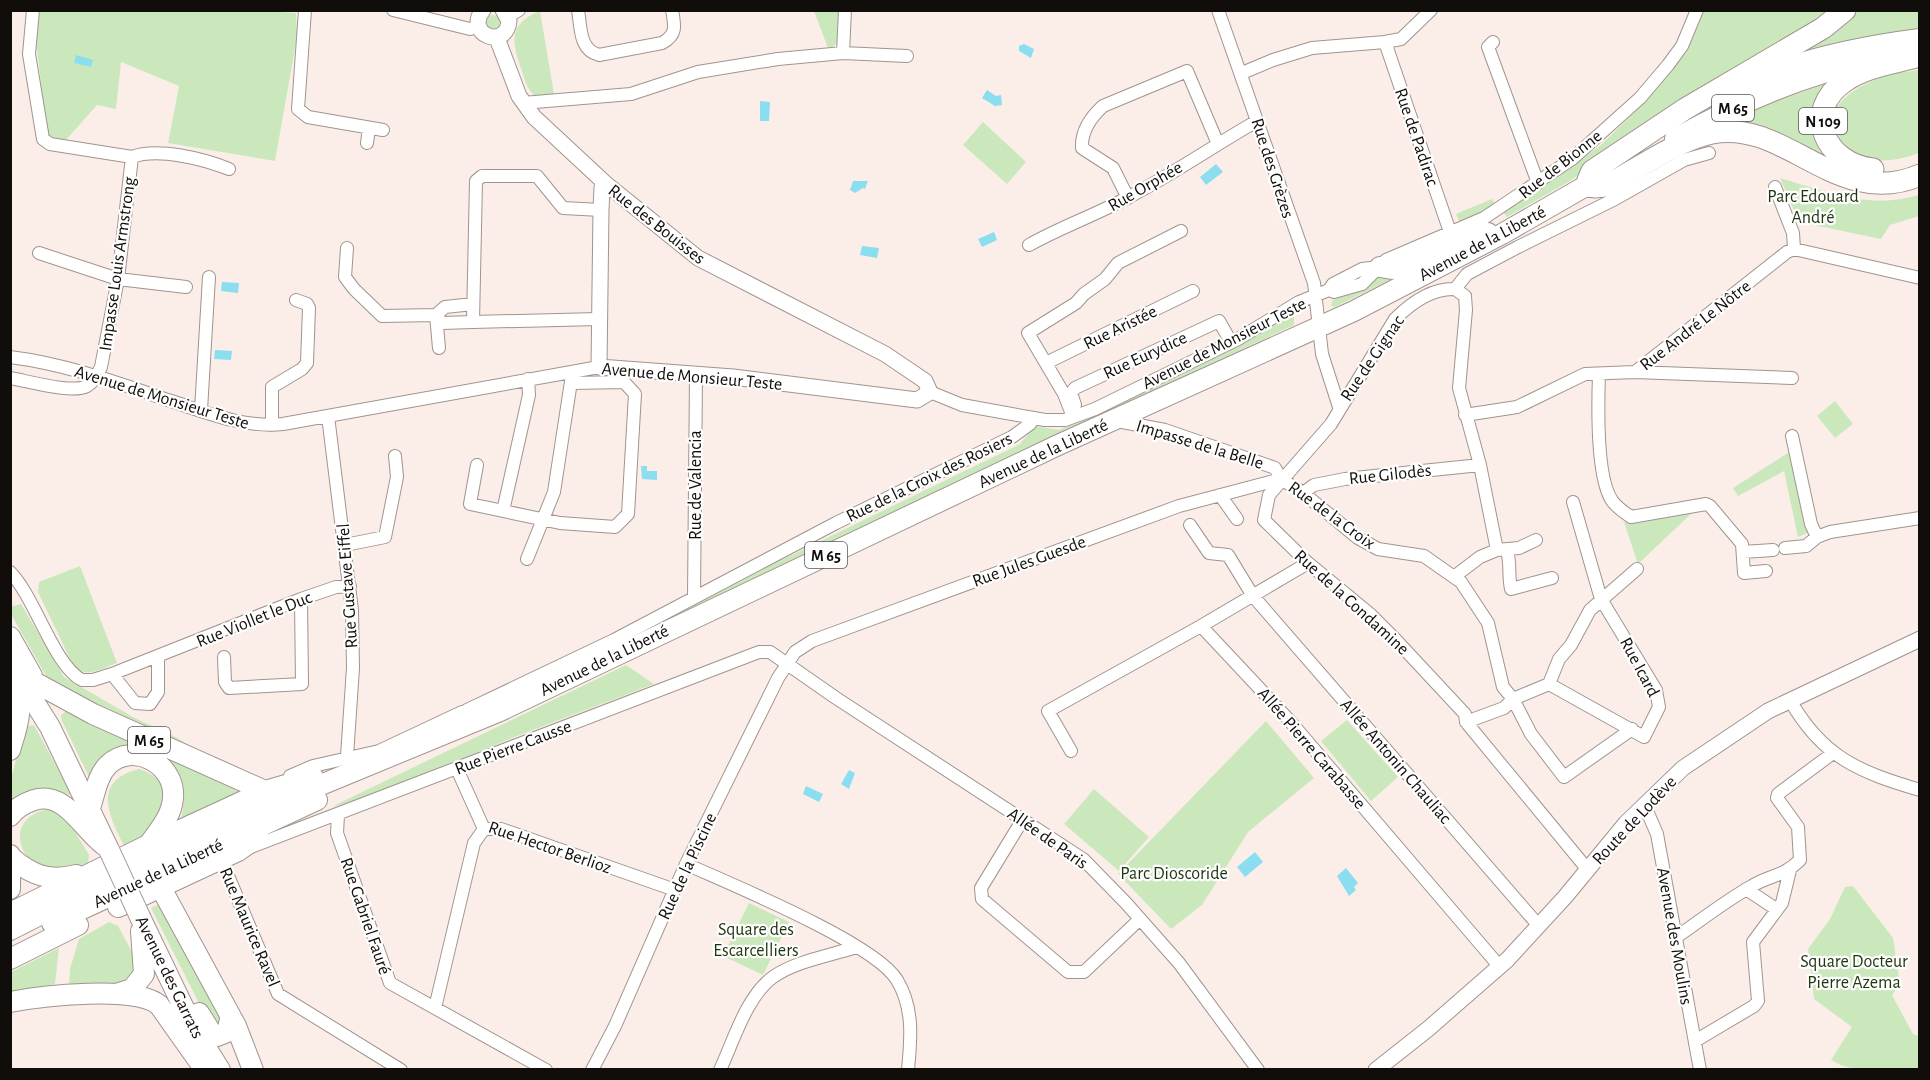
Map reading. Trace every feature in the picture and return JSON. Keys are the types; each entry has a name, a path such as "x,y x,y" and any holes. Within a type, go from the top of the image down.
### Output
{"highway":[{"path":"1588,185 1592,171 1685,109 1823,28 1845,10"},
{"name":"N 109","path":"1920,55 1872,68 1845,81 1828,98 1822,126 1826,140 1837,156 1858,168 1881,170 1904,168 1920,161"},
{"name":"N 109","path":"1588,185 1606,186 1692,140 1722,133 1742,132 1766,139 1830,172 1855,180 1885,183 1909,180 1920,175"}],"main road":[{"name":"Avenue de la Liberté","path":"1588,185 1690,112 1757,78 1840,51 1920,39"},
{"name":"Avenue de la Liberté","path":"10,943 458,735 500,711 1113,420 1318,327 1502,234 1692,129 1764,93 1805,77 1848,65 1884,57 1920,55"},
{"name":"M 65","path":"1380,267 1392,269 1478,232 1502,234"},
{"path":"10,637 36,682 50,727 83,811"},
{"path":"12,665 50,727"},
{"path":"10,750 20,716 18,697 12,682 12,665"},
{"name":"M 65","path":"36,682 93,714 272,789"},
{"name":"Avenue de la Liberté","path":"10,913 148,844 272,789 500,711"},
{"path":"83,811 99,777 108,765 129,755 152,759 167,775 173,796 165,821 148,844"},
{"name":"Avenue de la Liberté","path":"10,930 104,882 360,760"},
{"path":"10,816 21,806 38,799 58,802 83,811"},
{"name":"Avenue des Garrats","path":"83,811 92,837 109,850 192,1025 220,1070"},
{"path":"10,959 230,855 264,833 272,821"},
{"path":"11,857 23,868 49,878 67,878 96,870"},
{"path":"10,889 11,857"},
{"path":"161,888 230,1020 236,1026 253,1070"},
{"path":"116,994 138,984 144,974 141,919"},
{"path":"167,973 184,983 213,1035 220,1036 227,1032 230,1020"},
{"path":"10,1002 58,995 116,994 151,1000 158,1004 205,1070"}],"street":[{"name":"Impasse Louis Armstrong","path":"33,10 29,54 43,139 50,144 132,157 118,279 101,367 97,376"},
{"path":"305,10 298,109 308,117 383,130"},
{"path":"393,10 431,16 470,29 478,27"},
{"path":"483,10 479,16 478,27 483,35 497,38 507,29 510,12"},
{"path":"578,10 583,41 586,47 598,54 669,40 675,27 672,10"},
{"path":"843,53 844,10"},
{"name":"Rue des Grèzes","path":"1218,10 1314,283 1322,354 1339,407"},
{"path":"1242,73 1273,60 1312,48 1385,42 1408,34 1431,10"},
{"name":"Rue de Bionne","path":"1316,297 1329,290 1333,284 1362,269 1380,267 1386,260 1493,213 1572,159 1645,92 1682,46 1696,10"},
{"name":"Rue des Bouisses","path":"497,38 523,103 534,117 604,183 698,258 885,354 925,381 930,392"},
{"name":"Rue de Padirac","path":"1385,42 1450,232"},
{"path":"1493,42 1488,47 1538,183"},
{"path":"523,103 631,94 698,72 727,66 843,53 907,56"},
{"path":"1128,198 1113,168 1082,148 1082,139 1092,116 1103,106 1187,71 1218,144"},
{"name":"Rue Orphée","path":"1029,245 1065,225 1077,224 1128,198 1257,121"},
{"path":"367,143 369,128"},
{"path":"132,157 150,152 211,162 229,169"},
{"name":"Rue de Gignac","path":"1281,479 1313,446 1383,337 1402,313 1421,298 1445,288 1455,289 1467,274 1615,199 1684,160 1710,153"},
{"path":"473,322 476,181 482,176 537,177 563,208 601,210"},
{"path":"599,367 601,210 604,183"},
{"path":"1775,187 1793,233 1794,249 1920,278"},
{"path":"1076,416 1028,333 1076,303 1084,294 1105,279 1118,263 1181,231"},
{"path":"347,248 345,277 378,313 386,317 436,315 445,307 473,304"},
{"name":"Rue André Le Nôtre","path":"1465,415 1517,407 1585,374 1635,372 1787,252 1794,249"},
{"path":"39,253 118,279 186,287"},
{"path":"201,410 209,277"},
{"path":"1455,289 1465,297 1466,310 1459,388 1502,550 1511,563 1508,575 1511,589 1552,578"},
{"name":"Rue Aristée","path":"1046,363 1193,291"},
{"name":"Avenue de Monsieur Teste","path":"10,357 97,376 244,424 272,425 528,379 572,377 599,367 696,374 917,400 930,392 962,405 1033,418 1065,420 1231,342 1299,302 1316,297"},
{"path":"272,425 272,387 302,369 307,363 309,308 296,300"},
{"path":"436,315 442,323 599,319"},
{"path":"436,315 439,348"},
{"name":"Rue Eurydice","path":"1076,416 1071,393 1075,388 1219,321 1231,342"},
{"path":"1635,372 1792,378"},
{"name":"Rue de Valencia","path":"694,597 696,374"},
{"path":"1599,374 1599,444 1607,490 1612,501 1631,517 1706,504 1733,534 1743,552 1744,573 1766,571"},
{"path":"10,378 74,389 88,385 97,376"},
{"path":"477,465 470,504 544,518 560,523 615,527 628,514 635,394 624,382 572,377 554,492 544,518 527,559"},
{"path":"503,511 529,395 528,379"},
{"name":"Rue Gustave Eiffel","path":"328,416 350,586 360,760"},
{"name":"Rue de la Croix des Rosiers","path":"360,760 614,640 836,523 1012,437 1030,424 1033,418"},
{"name":"Impasse de la Belle","path":"1113,420 1139,423 1165,430 1275,468 1281,479"},
{"path":"1792,436 1811,524 1817,537"},
{"path":"345,545 385,537 397,477 395,456"},
{"name":"Rue Gilodès","path":"1303,493 1314,485 1345,479 1480,465"},
{"name":"Rue de la Croix","path":"1281,479 1303,493 1358,538 1378,549 1424,556 1455,576 1488,623 1503,687 1513,699 1531,734 1564,777 1632,729"},
{"name":"Rue Jules Guesde","path":"786,663 800,648 812,641 1179,506 1281,479"},
{"name":"Rue de la Condamine","path":"1281,479 1269,495 1264,520 1267,526 1371,615 1396,640 1465,714 1466,722 1588,870"},
{"path":"1220,495 1236,519"},
{"path":"1573,502 1601,598"},
{"path":"1743,552 1806,546 1817,537 1830,532 1920,518"},
{"name":"Allée Antonin Chauliac","path":"1190,525 1209,553 1228,555 1253,596 1539,926"},
{"path":"1455,576 1480,557 1536,540"},
{"path":"1071,751 1048,711 1201,626 1308,563"},
{"path":"1466,722 1504,708 1513,699 1549,684 1559,659 1571,645 1590,610 1601,598 1637,569"},
{"name":"Rue Viollet le Duc","path":"10,572 22,584 61,659 77,677 93,680 301,599 336,587 350,586"},
{"name":"Rue Icard","path":"1601,598 1659,697 1659,707 1644,737 1632,729"},
{"path":"224,657 225,682 229,688 302,684 301,599"},
{"name":"Allée Pierre Carabasse","path":"1201,626 1288,720 1500,966"},
{"name":"Route de Lodève","path":"1376,1070 1428,1029 1500,966 1539,926 1644,804 1701,754 1747,722 1920,639"},
{"name":"Rue Pierre Causse","path":"230,855 759,652 770,652 786,663"},
{"path":"112,674 135,703 150,704 158,692 158,656"},
{"name":"Allée de Paris","path":"786,663 1083,859 1179,963 1258,1070"},
{"name":"Rue de la Piscine","path":"592,1070 615,1026 686,864 786,663"},
{"path":"1549,684 1632,729"},
{"path":"1790,700 1819,742 1833,753 1860,769 1920,790"},
{"path":"1675,938 1746,889 1790,870 1801,858 1798,827 1777,798 1833,753"},
{"name":"Rue Hector Berlioz","path":"457,769 484,829 501,829 675,890"},
{"name":"Avenue des Moulins","path":"1644,804 1657,834 1700,1070"},
{"name":"Rue Gabriel Fauré","path":"338,814 337,833 385,976 398,990 546,1070"},
{"path":"1023,819 981,893 982,899 1059,965 1068,972 1084,972 1140,919"},
{"path":"435,1008 474,843 484,829"},
{"name":"Rue Maurice Ravel","path":"230,855 278,994 401,1070"},
{"path":"686,864 815,923 856,947 896,977 906,999 910,1021 908,1070"},
{"path":"1695,1041 1754,1006 1758,1001 1753,942 1782,903 1790,870"},
{"path":"1746,889 1776,909"},
{"path":"720,1070 755,998 772,978 790,968 856,947"}],"green space":[{"path":"244,10 296,13 297,37 275,161 168,143 179,86 121,62 116,109 97,105 65,141 50,139 47,131 36,42 40,11"},
{"path":"540,11 554,94 535,96 528,88 524,78 516,52 515,35 522,22"},
{"path":"814,11 838,11 837,42 834,47 828,48"},
{"path":"1704,11 1834,11 1621,144 1570,181 1507,217 1503,212 1601,145 1636,111 1687,52"},
{"path":"1853,11 1919,11 1919,32 1788,54"},
{"path":"490,15 496,15 500,22 496,29 490,29 486,25 486,19"},
{"path":"1919,70 1919,153 1894,160 1881,160 1858,156 1848,150 1840,141 1833,126 1836,108 1840,103 1857,89 1877,79"},
{"path":"1835,80 1823,93 1834,165 1734,121 1736,116"},
{"path":"983,122 1026,162 1007,184 963,145"},
{"name":"Parc Edouard André","path":"1780,178 1866,200 1883,201 1919,195 1919,216 1890,225 1881,239 1799,222"},
{"path":"1492,199 1495,204 1460,223 1456,214"},
{"path":"1438,256 1335,307 1331,306 1332,301 1356,285"},
{"path":"1294,315 1294,325 1065,431 522,694 617,640 1020,444 1035,426 1059,430 1228,351"},
{"path":"1835,401 1853,424 1835,438 1817,416"},
{"path":"1791,451 1810,532 1798,537 1784,471 1738,496 1733,488"},
{"path":"1694,511 1638,564 1624,522"},
{"path":"80,566 117,663 90,672 74,667 38,592 39,582"},
{"path":"21,604 64,677 250,780 50,683 11,614 10,607"},
{"path":"626,665 654,684 512,738 377,796 331,807"},
{"path":"66,711 74,712 241,791 181,820 184,796 182,779 171,765 152,751 90,779 62,721 61,715"},
{"path":"1347,720 1398,777 1371,801 1321,741"},
{"name":"Parc Dioscoride","path":"1266,721 1314,778 1248,832 1202,905 1171,929 1118,874"},
{"path":"34,725 72,795 54,791 11,807 11,779 23,733 27,726"},
{"path":"139,769 156,778 167,793 161,812 153,826 124,846 109,811 109,790 124,774"},
{"path":"1094,789 1149,837 1119,871 1064,824"},
{"path":"49,809 64,814 89,855 88,863 69,870 49,869 36,864 27,855 21,845 20,833 24,823 34,814"},
{"name":"Square Docteur Pierre Azema","path":"1853,886 1893,938 1900,984 1892,995 1913,1034 1919,1036 1919,1069 1861,1069 1831,1060 1852,1027 1814,999 1808,949 1830,919 1845,887"},
{"path":"161,903 222,1018 219,1025 209,1023 151,908"},
{"name":"Square des Escarcelliers","path":"749,903 789,922 763,975 723,956"},
{"path":"109,922 118,926 136,959 132,974 121,983 69,986 70,969 79,939"},
{"path":"59,948 55,984 11,993 11,972"}],"water":[{"path":"1024,44 1034,49 1031,58 1019,51 1019,46"},
{"path":"76,55 93,60 91,67 74,63"},
{"path":"987,90 996,96 1001,95 1002,105 995,106 982,98"},
{"path":"760,101 770,102 769,121 760,121"},
{"path":"1216,164 1223,172 1206,185 1200,177"},
{"path":"853,181 868,181 865,189 855,193 850,190"},
{"path":"994,232 997,240 982,247 978,239"},
{"path":"862,246 879,248 877,258 860,255"},
{"path":"222,282 239,283 238,293 221,291"},
{"path":"215,350 232,351 231,360 214,359"},
{"path":"641,466 647,466 647,471 657,471 657,480 642,479"},
{"path":"849,770 855,773 849,789 841,784"},
{"path":"806,786 823,794 819,802 803,794"},
{"path":"1255,852 1263,862 1245,877 1237,867"},
{"path":"1346,868 1358,883 1354,887 1356,890 1349,896 1337,876"}]}
